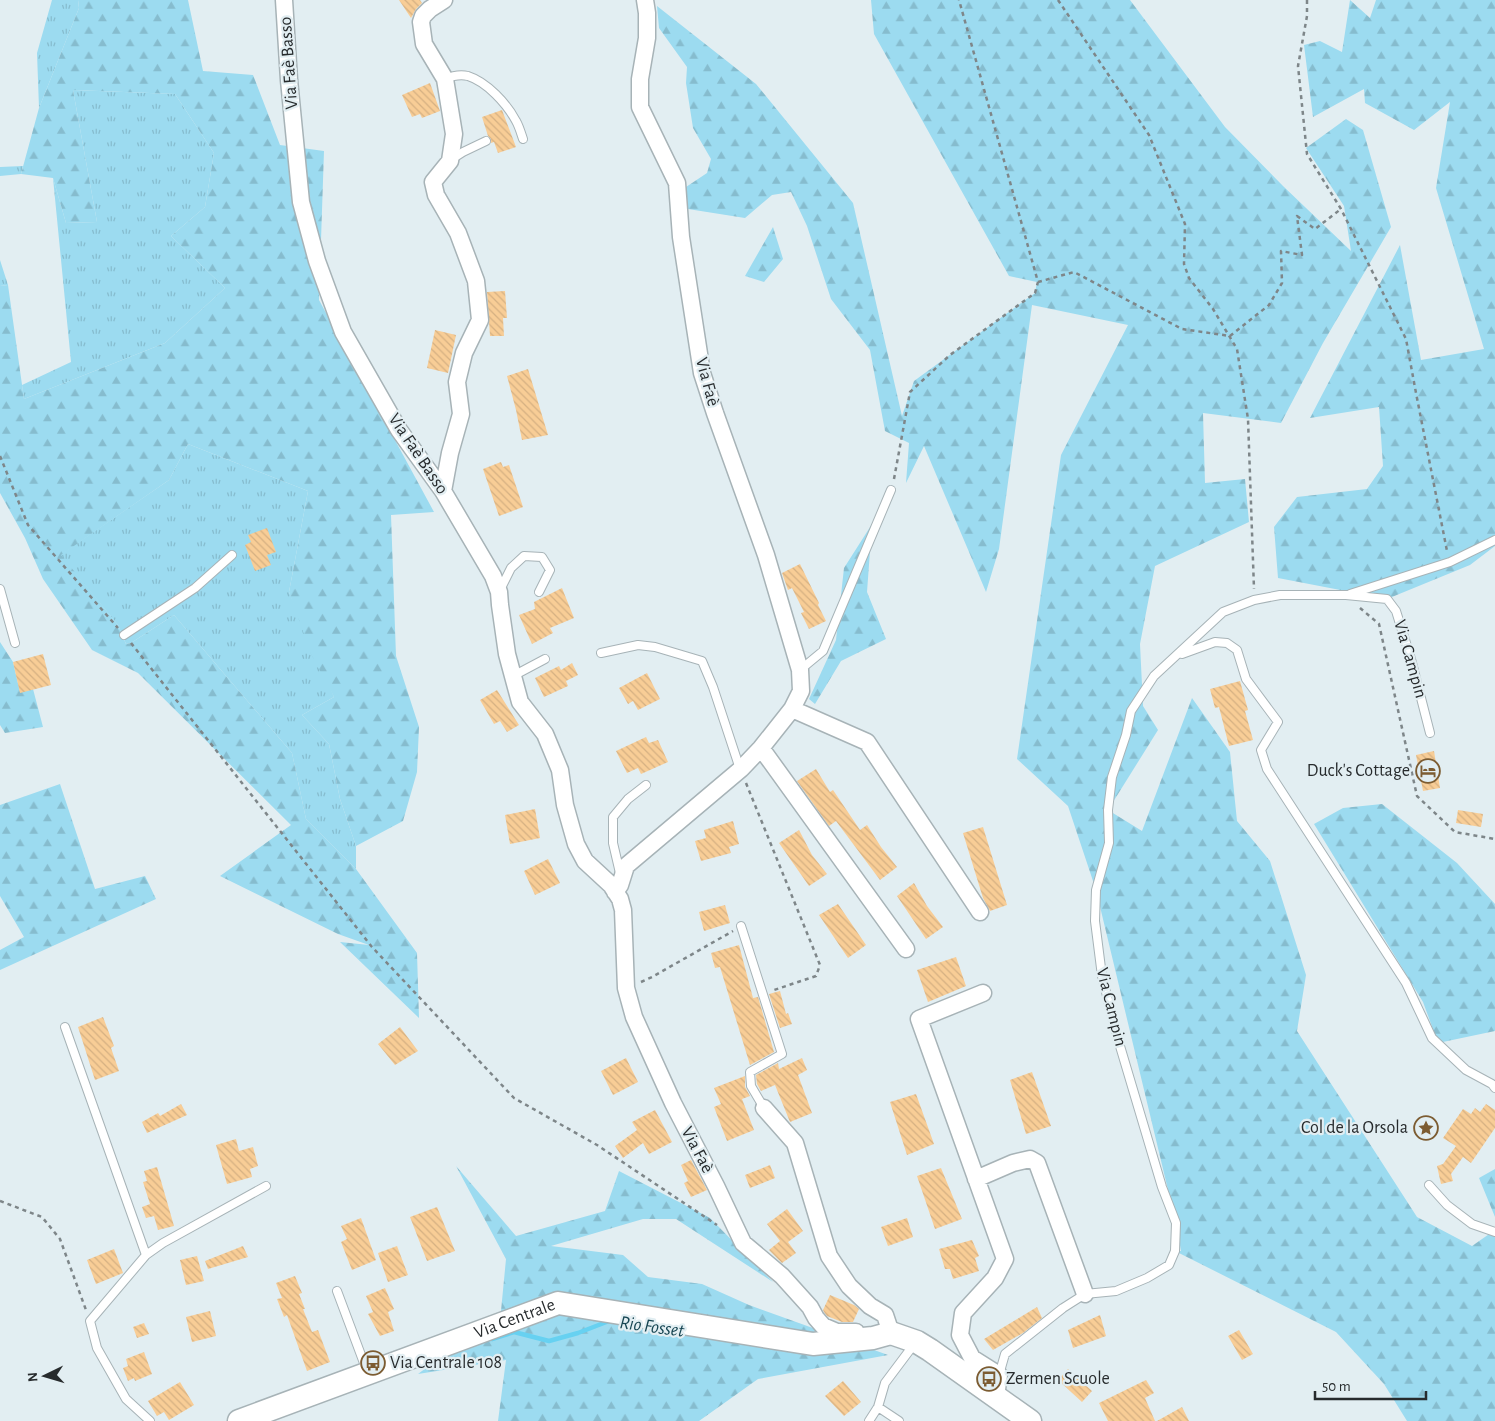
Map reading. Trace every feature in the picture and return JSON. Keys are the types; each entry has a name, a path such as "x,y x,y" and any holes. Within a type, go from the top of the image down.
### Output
{"street":[{"name":"Via Faè Basso","path":"284,0 289,80 301,202 317,261 343,332 399,430 443,491 493,576 499,592 507,654 520,702 545,734 560,770 565,805 576,844 585,860 616,886"},
{"path":"443,491 450,453 461,414 457,382 464,353 480,320 476,281 458,233 436,195 433,182 450,160 454,134 445,79 424,44 421,22 423,16 444,0"},
{"name":"Via Faè","path":"645,0 647,38 640,79 640,106 676,183 681,237 702,373 766,555 800,670 801,691 792,709 741,770 626,866 616,886 623,910 626,988 634,1017 662,1079 743,1243 782,1276 810,1307 823,1326 837,1332 847,1333 869,1330 882,1336"},
{"path":"792,709 867,742 980,912"},
{"path":"761,748 906,949"},
{"path":"983,993 919,1020 1005,1259 995,1278 963,1313 960,1335 972,1358 998,1385"},
{"path":"764,1108 795,1142 829,1256 849,1286 870,1306 885,1315 882,1336"},
{"path":"976,1179 1013,1163 1030,1159 1037,1163 1085,1294"},
{"name":"Via Centrale","path":"239,1421 558,1303 813,1344 882,1336 917,1342 998,1385 1030,1421"}],"lane":[{"path":"445,79 459,75 467,76 480,82 497,96 509,110 524,139"},
{"path":"450,160 486,141"},
{"path":"800,670 823,651 891,490"},
{"name":"Via Campin","path":"1346,595 1450,562 1495,540"},
{"path":"124,635 196,588 232,554"},
{"path":"499,592 511,568 524,556 542,557 550,570 539,592"},
{"path":"0,589 15,643"},
{"name":"Via Campin","path":"1085,1294 1116,1291 1146,1278 1169,1265 1175,1251 1176,1223 1162,1187 1117,1036 1102,976 1095,921 1096,890 1109,843 1108,810 1112,777 1126,735 1131,711 1154,676 1223,612 1254,600 1280,596 1346,595 1387,599 1396,611 1411,659 1430,733"},
{"path":"1178,655 1215,642 1227,643 1237,650 1246,679 1278,722 1261,750 1267,769 1406,983 1432,1038 1466,1070 1492,1084 1495,1088"},
{"path":"601,653 638,645 655,647 702,661 713,687 741,770"},
{"path":"513,676 545,660"},
{"path":"616,886 613,817 628,799 646,785"},
{"path":"741,926 782,1054 750,1072 751,1086 764,1108"},
{"path":"65,1027 146,1255"},
{"path":"1428,1185 1447,1204 1472,1224 1495,1232"},
{"path":"150,1421 126,1399 96,1348 90,1321 146,1255 266,1186"},
{"path":"337,1290 368,1373"},
{"path":"998,1385 1005,1354 1063,1308 1085,1294"},
{"path":"869,1421 878,1407 886,1383 917,1342"},
{"path":"878,1407 899,1421"}],"path":[{"path":"891,490 910,392 950,355 1035,294 1038,282 959,0"},
{"path":"1058,0 1150,135 1185,224 1184,264 1189,278 1213,309 1237,348 1248,419 1254,600"},
{"path":"1307,0 1307,16 1298,66 1307,154 1341,209 1406,338 1450,562"},
{"path":"1038,282 1074,272 1182,329 1230,336 1269,305 1282,283 1281,252 1302,255 1297,216 1315,229 1341,209"},
{"path":"0,456 28,525 124,635 372,947 514,1098 597,1144 719,1226"},
{"path":"1346,595 1379,624 1417,796 1455,832 1495,839"},
{"path":"741,770 820,965 816,976 763,994"},
{"path":"626,988 652,977 741,926"},
{"path":"0,1200 42,1217 60,1238 90,1321"}],"green space":[{"path":"52,0 78,0 79,8 39,108 37,53"},
{"path":"78,0 188,0 203,71 253,75 280,145 324,151 319,300 434,512 391,515 396,656 419,727 417,772 403,821 356,846 340,799 329,744 302,715 334,697 311,654 289,592 308,491 188,444 169,480 61,555 118,625 126,644 131,643 174,615 292,753 306,819 356,869 417,953 419,1018 340,942 369,945 338,934 220,876 291,825 138,673 92,650 43,579 25,538 0,493 0,286 8,285 24,399 165,343 225,288 171,236 205,207 214,153 175,94 73,90 97,222 66,223 53,178 21,174 39,108 79,8"},
{"path":"871,0 1130,0 1225,127 1351,251 1344,206 1306,148 1346,119 1363,130 1391,227 1323,343 1281,423 1203,413 1205,483 1245,479 1249,522 1155,566 1140,644 1143,706 1158,730 1108,810 1142,831 1192,698 1230,752 1237,821 1270,861 1306,975 1297,1031 1417,1217 1472,1246 1495,1230 1495,1421 1407,1421 1384,1384 1336,1332 1175,1251 1181,1251 1176,1223 1096,890 1068,806 1017,759 1061,455 1128,325 1032,305 999,549 986,592 924,446 906,483 909,443 885,431 870,350 831,299 807,226 791,192 772,195 745,218 688,209 686,187 707,173 711,159 693,128 686,83 687,67 659,28 657,6 756,84 853,203 902,416 914,381 1035,293 1037,282 1009,276 874,34"},
{"path":"1350,0 1370,18 1376,0 1495,0 1495,546 1470,565 1387,599 1278,578 1274,527 1297,497 1367,489 1383,466 1379,407 1310,418 1400,245 1421,360 1484,349 1436,188 1450,102 1414,130 1365,103 1364,89 1313,117 1304,45 1320,41 1342,52"},
{"path":"73,90 175,94 214,153 205,207 171,236 225,288 165,343 24,399 22,385 71,362 53,178 66,223 97,222"},
{"path":"23,166 21,174 0,176 0,167"},
{"path":"773,227 783,259 764,282 745,276"},
{"path":"0,260 8,285 0,286"},
{"path":"188,444 308,491 289,592 334,697 302,715 329,744 340,799 356,846 356,869 306,819 292,753 174,615 131,643 126,644 118,625 60,555 169,480"},
{"path":"872,524 867,592 886,639 841,661 815,704 809,699 836,640 844,568"},
{"path":"0,642 13,662 20,692 33,689 43,727 5,733 0,725"},
{"path":"60,784 95,889 145,876 156,899 0,970 0,950 24,937 0,896 0,805"},
{"path":"1382,804 1457,863 1495,904 1495,1031 1438,1043 1423,1002 1314,824 1343,808"},
{"path":"456,1166 516,1236 605,1211 619,1171 710,1218 773,1282 676,1219 643,1219 551,1246 623,1255 648,1277 702,1284 749,1305 888,1355 758,1379 699,1421 498,1421 506,1360 418,1374 501,1311 506,1259"},
{"path":"1495,1169 1495,1217 1479,1178"}],"building":[{"path":"399,0 420,0 422,3 411,18"},
{"path":"430,83 440,111 422,118 420,114 412,117 402,95"},
{"path":"502,110 516,147 498,153 494,142 491,143 482,117"},
{"path":"505,291 507,318 503,318 504,336 490,336 487,292"},
{"path":"435,330 456,335 448,373 427,368"},
{"path":"528,369 548,435 522,440 507,376"},
{"path":"501,462 503,467 509,465 523,507 499,516 483,469"},
{"path":"267,528 276,552 267,555 271,565 255,571 245,545 251,542 248,535"},
{"path":"800,564 826,621 809,629 801,613 804,612 792,588 788,590 782,573"},
{"path":"562,588 574,618 550,628 553,633 532,644 519,615 535,609 534,602"},
{"path":"43,654 51,685 20,693 13,662"},
{"path":"572,663 578,675 566,681 568,686 544,697 535,678 559,666 561,670"},
{"path":"647,673 660,699 638,710 633,701 628,704 619,688"},
{"path":"1240,681 1248,710 1245,711 1253,740 1229,746 1219,707 1215,708 1210,689"},
{"path":"497,690 519,725 507,732 500,721 494,724 480,700"},
{"path":"646,737 649,743 658,740 668,762 641,774 638,768 627,773 616,751"},
{"name":"Duck's Cottage","path":"1434,751 1440,788 1423,791 1416,755"},
{"path":"816,769 830,792 833,790 860,830 867,825 897,867 880,880 836,821 829,826 797,781"},
{"path":"535,809 540,838 510,844 505,815"},
{"path":"1458,810 1483,814 1481,827 1456,823"},
{"path":"733,821 739,844 729,847 731,853 701,861 695,841 706,838 704,830"},
{"path":"983,827 1007,905 990,911 983,898 963,833"},
{"path":"799,830 812,855 827,874 809,886 779,843"},
{"path":"548,859 560,883 535,895 524,871"},
{"path":"914,883 927,906 943,927 926,939 897,896"},
{"path":"838,904 866,945 848,958 819,915"},
{"path":"725,905 730,923 704,931 699,912"},
{"path":"739,945 753,998 758,997 774,1052 750,1065 720,967 715,968 711,953"},
{"path":"956,957 966,986 928,1002 917,970"},
{"path":"780,991 786,1014 788,1013 792,1024 780,1028 769,994"},
{"path":"103,1017 114,1046 111,1048 119,1071 95,1080 78,1027"},
{"path":"400,1027 418,1051 395,1065 378,1044"},
{"path":"626,1058 638,1082 613,1095 601,1071"},
{"path":"802,1058 807,1070 798,1075 812,1113 790,1122 775,1085 761,1091 757,1084 756,1075 778,1063 779,1069"},
{"path":"1032,1072 1051,1126 1026,1134 1010,1080"},
{"path":"745,1076 745,1087 750,1096 742,1099 754,1130 727,1141 714,1107 721,1104 714,1088"},
{"path":"916,1094 934,1144 907,1155 890,1102"},
{"path":"181,1104 187,1115 147,1133 142,1122 158,1113 160,1116"},
{"path":"1486,1104 1495,1110 1495,1128 1471,1163 1463,1157 1451,1174 1453,1181 1441,1184 1437,1166 1443,1164 1456,1146 1443,1138 1463,1109 1471,1114 1475,1108 1480,1112"},
{"path":"655,1110 672,1142 649,1154 643,1143 623,1158 615,1146 637,1130 632,1122"},
{"path":"236,1139 239,1151 253,1147 258,1166 250,1169 252,1177 227,1184 216,1145"},
{"path":"691,1160 707,1190 691,1197 684,1183 688,1181 681,1165"},
{"path":"770,1165 775,1178 750,1188 745,1175"},
{"path":"157,1167 174,1226 158,1230 154,1216 146,1218 142,1207 150,1204 143,1182 147,1181 144,1171"},
{"path":"941,1168 962,1219 935,1229 917,1176"},
{"path":"437,1207 455,1251 427,1261 410,1217"},
{"path":"787,1209 803,1231 788,1242 796,1253 782,1263 769,1250 780,1241 767,1224"},
{"path":"361,1218 376,1260 352,1270 341,1242 347,1239 341,1226"},
{"path":"907,1218 913,1237 888,1246 881,1227"},
{"path":"972,1240 979,1256 975,1258 979,1271 953,1279 950,1269 945,1269 939,1249"},
{"path":"243,1246 248,1257 208,1269 205,1261"},
{"path":"397,1246 408,1275 388,1282 378,1253"},
{"path":"114,1249 123,1273 96,1284 87,1260"},
{"path":"197,1256 204,1281 186,1285 180,1260"},
{"path":"295,1276 302,1293 299,1294 305,1309 303,1309 312,1332 318,1330 330,1362 307,1371 287,1315 284,1317 277,1299 282,1298 276,1283"},
{"path":"385,1288 394,1309 388,1312 394,1331 380,1336 368,1314 373,1312 366,1296"},
{"path":"830,1295 859,1309 853,1322 842,1322 827,1316 823,1310"},
{"path":"1037,1307 1042,1318 1023,1333 993,1350 984,1339"},
{"path":"210,1311 216,1336 192,1342 186,1317"},
{"path":"1100,1315 1106,1336 1073,1348 1068,1330"},
{"path":"144,1323 149,1334 137,1338 133,1327"},
{"path":"1239,1330 1253,1354 1242,1360 1228,1336"},
{"path":"144,1352 152,1374 135,1381 134,1378 128,1381 123,1368 128,1366 126,1359"},
{"path":"1068,1369 1092,1391 1082,1402 1058,1380"},
{"path":"1146,1380 1154,1393 1145,1398 1155,1421 1108,1421 1099,1403"},
{"path":"843,1381 861,1402 844,1416 825,1396"},
{"path":"180,1382 194,1405 169,1420 164,1412 157,1416 148,1401"},
{"path":"1182,1407 1189,1421 1157,1421"}],"waterway":[{"name":"Rio Fosset","path":"492,1339 514,1332 549,1341 578,1333 609,1321"}],"place":[{"name":"Duck's Cottage","path":"1428,771"},
{"name":"Col de la Orsola","path":"1426,1128"},
{"name":"Via Centrale 108","path":"373,1363"},
{"name":"Zermen Scuole","path":"989,1379"}]}
